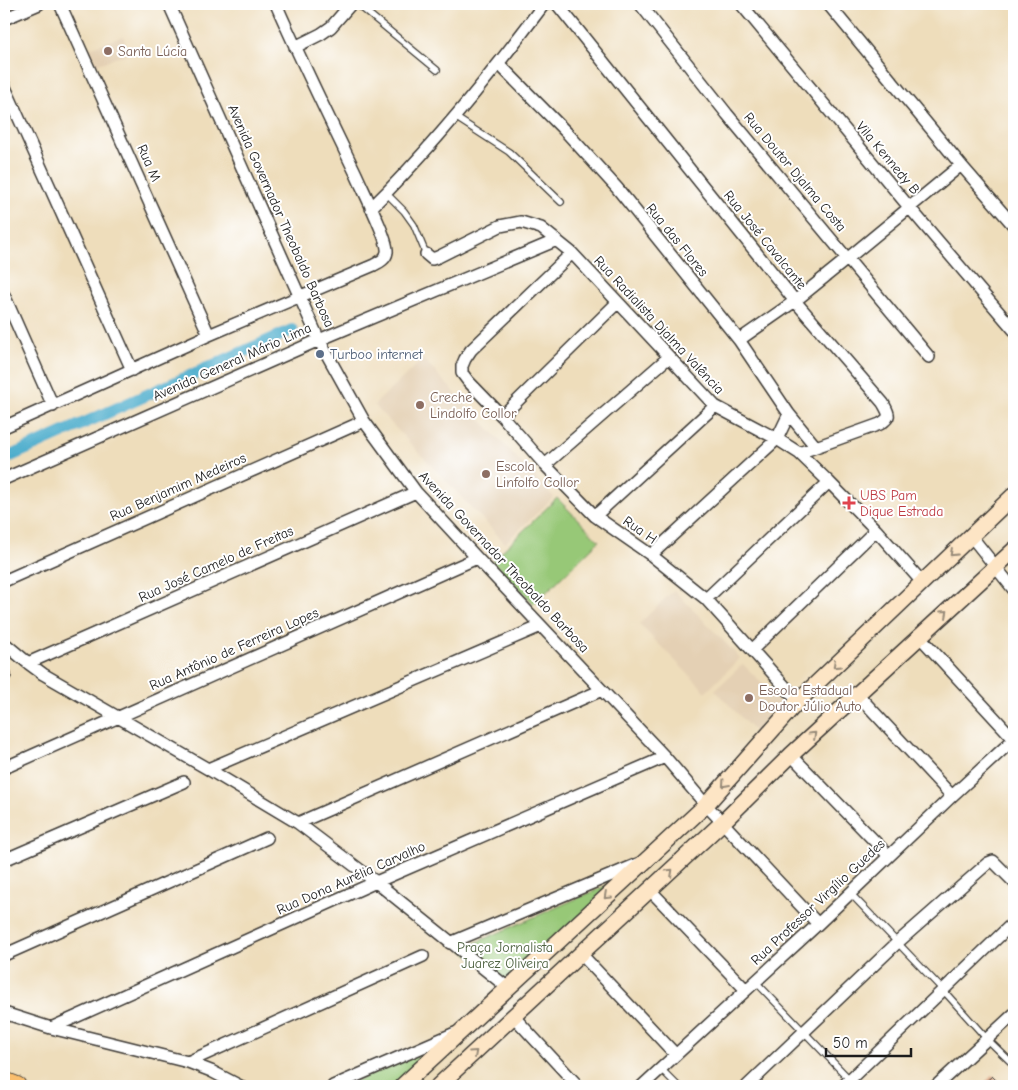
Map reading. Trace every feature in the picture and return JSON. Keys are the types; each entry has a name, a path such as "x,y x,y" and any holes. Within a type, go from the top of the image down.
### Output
{"main road":[{"path":"4,1082 17,1086"}],"street":[{"path":"4,19 40,4"},
{"name":"Rua M","path":"60,4 209,335"},
{"name":"Avenida Governador Theobaldo Barbosa","path":"169,4 318,337 364,421 416,492 665,757 706,804 818,924"},
{"path":"4,427 209,335 380,262 385,258 386,244 371,208 276,4"},
{"path":"295,47 331,27 351,4"},
{"path":"371,208 455,117 499,64 544,4"},
{"name":"Rua José Cavalcante","path":"557,4 795,301 883,403 888,414 887,420 799,453"},
{"name":"Rua Doutor Djalma Costa","path":"640,4 727,114 929,357"},
{"name":"Vila Kennedy B","path":"740,4 1014,330"},
{"path":"828,4 960,165 1014,226"},
{"name":"Rua das Flores","path":"499,64 568,134 616,188 739,340 789,414 816,447"},
{"path":"4,85 132,370"},
{"path":"739,340 795,301 960,165"},
{"name":"Rua Radialista Djalma Valência","path":"426,254 434,259 500,226 521,222 541,228 572,253 716,406 777,438 799,453 876,530 922,582"},
{"name":"Avenida General Mário Lima","path":"4,479 318,337 557,240"},
{"name":"Rua H","path":"572,253 471,350 462,366 462,373 545,465 595,516 652,556 706,599 798,701"},
{"path":"4,295 53,406"},
{"path":"502,416 617,303"},
{"path":"545,465 669,357"},
{"path":"595,516 716,406"},
{"path":"652,556 777,438 789,414"},
{"name":"Rua Benjamim Medeiros","path":"4,581 364,421"},
{"path":"706,599 829,482"},
{"name":"Rua José Camelo de Freitas","path":"28,663 416,492"},
{"path":"402,1086 706,804 798,701 1014,495"},
{"path":"752,650 876,530"},
{"path":"971,536 1014,590"},
{"path":"446,1084 514,1017 723,822 791,755 1014,550"},
{"name":"Rua Antônio de Ferreira Lopes","path":"4,768 477,558"},
{"path":"208,769 541,626"},
{"path":"920,637 1014,739"},
{"path":"4,643 43,674 298,823 376,882 508,988"},
{"path":"298,823 602,690"},
{"path":"857,694 952,796"},
{"name":"Rua Professor Virgílio Guedes","path":"642,1086 818,924 1014,739"},
{"path":"791,755 889,856"},
{"name":"Rua Dona Aurélia Carvalho","path":"51,1028 376,882 665,757"},
{"path":"4,860 184,782"},
{"path":"4,955 267,838"},
{"path":"450,943 645,860"},
{"path":"747,1086 897,943 988,863 993,861 1014,882"},
{"path":"650,890 746,990"},
{"path":"849,1084 1014,922"},
{"path":"581,954 676,1055"},
{"path":"188,1062 423,956"},
{"path":"4,1013 51,1028 188,1062 240,1086"},
{"path":"936,1086 1014,1014"},
{"path":"514,1017 578,1086"},
{"path":"333,1086 464,1029"}],"lane":[{"path":"357,4 437,70"},
{"path":"455,117 509,152 561,202"},
{"path":"386,193 404,211 414,225 426,254"},
{"path":"850,893 1014,1066"},
{"path":"755,981 804,1032 849,1084"},
{"path":"661,1069 678,1086"}],"shaded area":[{"name":"Santa Lúcia","path":"123,36 129,53 93,66 87,49"},
{"name":"Escola Linfolfo Collor","path":"423,359 554,497 505,543 374,405"},
{"path":"674,590 740,658 706,692 639,624"},
{"name":"Escola Estadual Doutor Júlio Auto","path":"743,664 784,706 756,733 715,690"}],"green space":[{"path":"557,498 599,541 534,604 492,561"},
{"name":"Praça Jornalista Juarez Oliveira","path":"626,877 507,986 461,949"},
{"path":"447,1042 398,1086 344,1086"}],"building":[{"path":"992,1076 1002,1086 981,1086"}],"waterway":[{"path":"4,459 292,330"}],"place":[{"name":"Santa Lúcia","path":"108,51"},
{"name":"Turboo internet","path":"320,354"},
{"name":"Creche Lindolfo Collor","path":"420,405"},
{"name":"Escola Linfolfo Collor","path":"486,474"},
{"name":"UBS Pam Dique Estrada","path":"849,503"},
{"name":"Escola Estadual Doutor Júlio Auto","path":"749,698"}]}
